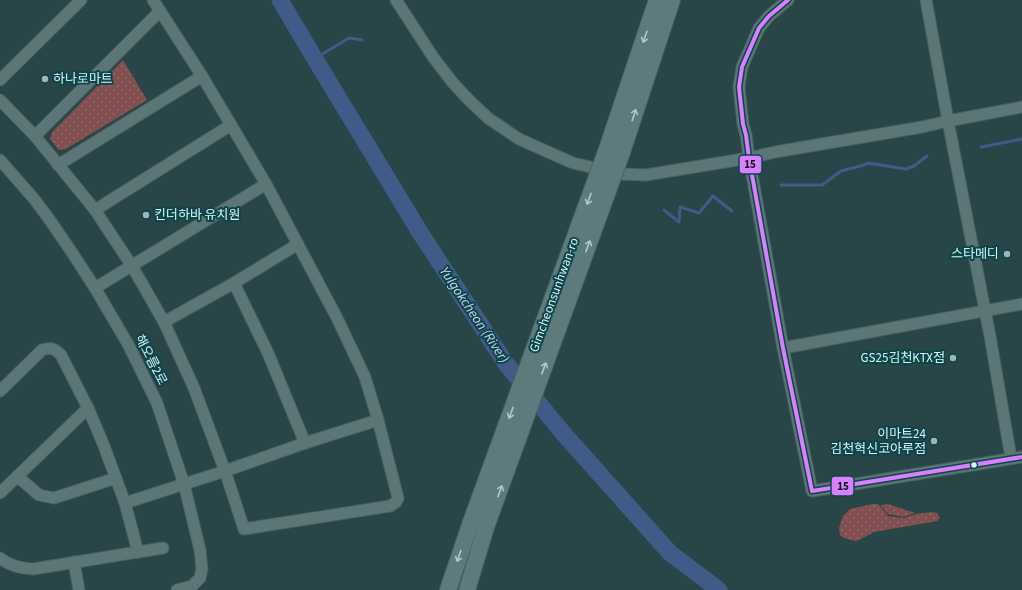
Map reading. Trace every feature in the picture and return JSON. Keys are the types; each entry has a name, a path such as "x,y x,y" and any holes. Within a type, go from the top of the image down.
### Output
{"highway":[{"name":"Gimcheonsunhwan-ro","path":"467,590 486,527 615,150 657,0"},
{"name":"Gimcheonsunhwan-ro","path":"448,590 471,522 672,0"}],"street":[{"path":"0,80 81,0"},
{"path":"0,100 35,136 95,210 132,266 164,322 194,388 225,471 244,529 390,506 396,502 398,498 378,420 365,377 266,184 202,76 153,0"},
{"path":"396,0 433,57 453,83 488,118 519,138 573,163 621,174 646,175 749,158 922,127 1022,107"},
{"path":"788,0 769,16 759,28 742,67 739,87 749,158 812,491 1017,458 985,311 926,0"},
{"path":"35,136 160,11"},
{"path":"58,165 202,76"},
{"path":"95,210 232,125"},
{"name":"해오름2로","path":"0,160 35,200 95,288 129,346 157,403 184,484 200,550 202,569 200,578 192,586 177,590"},
{"path":"95,288 266,184"},
{"path":"164,322 234,283 298,244"},
{"path":"234,283 268,353 305,443"},
{"path":"784,348 1022,304"},
{"path":"0,391 42,350 49,348 56,350 61,355 88,408 116,478 125,503 138,552"},
{"path":"0,492 88,408"},
{"path":"125,503 378,420"},
{"path":"17,476 39,495 54,498 116,478"},
{"path":"0,558 6,563 18,568 33,569 163,548"},
{"path":"74,562 79,590"}],"shaded area":[{"path":"123,60 147,100 66,149 59,150 50,139 52,132"},
{"path":"878,504 888,516 904,518 916,514 932,512 937,513 940,518 937,521 874,532 855,541 844,538 840,535 839,528 843,516 850,509"},
{"path":"888,504 915,513 904,517 888,514 881,505"}],"waterway":[{"name":"Yulgokcheon (River)","path":"280,0 421,234 507,365 563,433 670,553 719,590"},
{"path":"314,59 349,38 362,40"},
{"path":"981,147 1022,139"},
{"path":"781,185 822,185 841,171 868,163 906,169 914,166 927,156"},
{"path":"664,210 679,222 680,207 699,213 713,196 732,211"}],"transit line":[{"name":"15","path":"788,0 769,16 759,28 742,67 739,87 743,124 783,348 812,491 1022,457"}],"place":[{"name":"하나로마트","path":"45,79"},
{"name":"킨더하바 유치원","path":"146,215"},
{"name":"스타메디","path":"1007,254"},
{"name":"GS25김천KTX점","path":"953,358"},
{"name":"이마트24 김천혁신코아루점","path":"934,441"}]}
